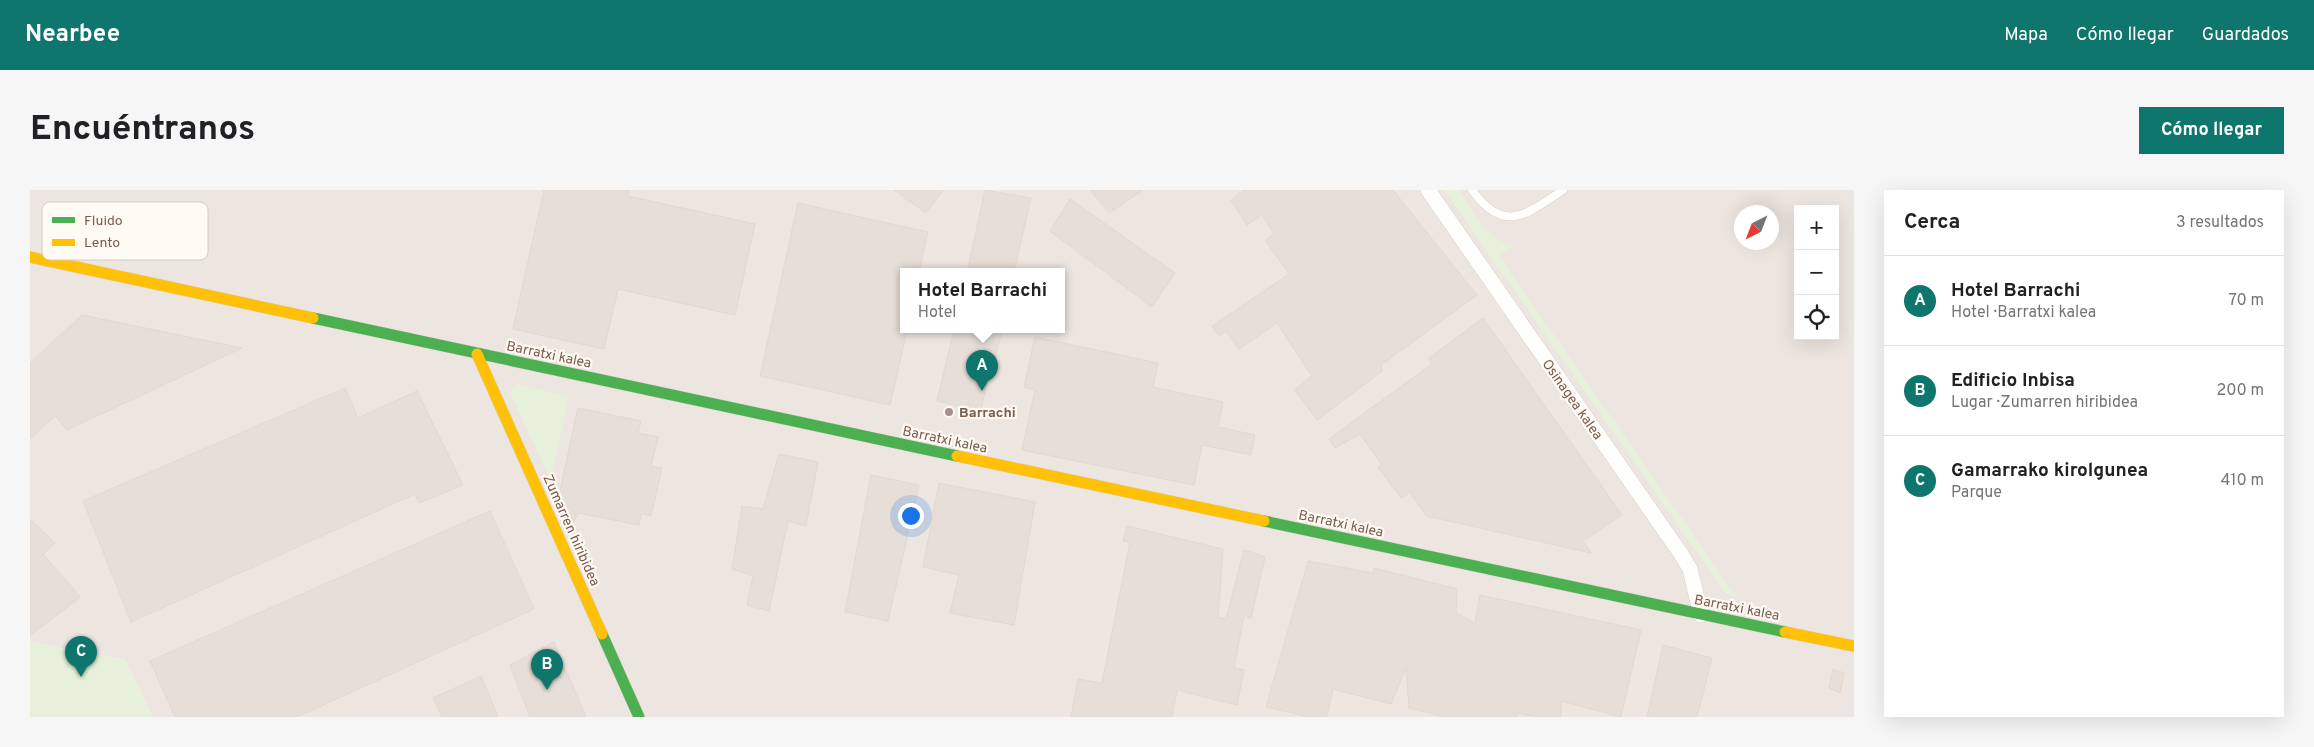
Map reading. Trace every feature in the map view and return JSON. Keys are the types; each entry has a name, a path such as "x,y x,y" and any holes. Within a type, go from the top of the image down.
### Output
{"street":[{"name":"Osinagea kalea","path":"1428,190 1682,554 1690,569 1701,615"},
{"name":"Barratxi kalea","path":"44,260 477,354 1854,646"},
{"name":"Zumarren hiribidea","path":"477,354 639,717"}],"lane":[{"path":"1472,190 1481,203 1498,215 1514,217 1529,214 1563,190"}],"shaded area":[{"path":"30,190 1854,190 1854,717 153,717 125,660 30,642"}],"green space":[{"path":"1444,190 1459,190 1489,233 1506,243 1516,245 1499,256 1736,596 1726,594"},
{"path":"518,384 569,397 551,481 510,393 514,386"},
{"path":"30,642 125,660 153,717 30,717"}],"building":[{"path":"544,190 629,190 628,196 755,224 735,315 618,289 604,349 513,329"},
{"path":"894,190 943,190 926,213"},
{"path":"985,190 1031,198 1015,268 968,268"},
{"path":"1090,190 1143,190 1109,213"},
{"path":"1244,190 1393,190 1477,295 1381,365 1382,371 1317,420 1295,390 1312,376 1277,323 1239,349 1226,331 1219,336 1212,326 1289,274 1265,240 1274,234 1262,215 1247,225 1231,200"},
{"path":"1070,199 1175,273 1152,307 1050,231"},
{"path":"798,203 928,232 920,268 900,268 900,333 906,333 890,405 760,376"},
{"path":"82,315 242,348 67,430 55,416 30,439 30,363"},
{"path":"1483,318 1622,515 1583,541 1591,553 1426,516 1410,492 1401,498 1378,467 1382,465 1360,434 1335,448 1329,439 1432,364 1429,358"},
{"path":"953,333 1001,333 994,363 991,362 980,415 967,412 968,408 937,401"},
{"path":"1035,337 1158,363 1153,387 1223,402 1218,427 1255,435 1251,455 1202,445 1194,485 1022,450 1035,390 1024,387"},
{"path":"345,388 358,418 417,391 463,485 419,503 415,494 131,622 83,501"},
{"path":"578,408 641,421 638,433 658,437 651,466 662,468 651,516 641,514 639,525 578,513 573,523 559,495"},
{"path":"779,454 818,462 806,526 788,521 769,611 747,605 753,576 732,569 742,506 763,509"},
{"path":"871,475 919,485 888,621 845,612"},
{"path":"939,483 1035,502 1014,625 950,613 959,575 923,567"},
{"path":"490,511 534,609 297,717 175,717 150,661"},
{"path":"30,519 55,543 43,554 80,597 30,636"},
{"path":"1127,526 1223,549 1218,617 1226,619 1244,550 1265,557 1251,618 1244,615 1234,668 1244,670 1237,705 1177,690 1172,717 1071,717 1078,679 1102,683 1130,542 1123,541"},
{"path":"1308,561 1373,573 1374,568 1457,589 1456,613 1475,623 1480,595 1641,630 1621,717 1561,701 1561,717 1536,717 1518,713 1517,717 1445,717 1409,708 1406,668 1391,704 1333,689 1327,717 1309,717 1266,707"},
{"path":"554,642 586,717 530,717 510,665"},
{"path":"1663,645 1712,658 1697,717 1647,717"},
{"path":"1833,669 1844,673 1840,693 1829,688"},
{"path":"481,676 498,717 442,717 433,698"}],"traffic: fast":[{"path":"313,318 957,456"},
{"path":"1264,521 1785,632"},
{"path":"602,634 639,717"}],"traffic: slow":[{"path":"30,257 42,260"},
{"path":"44,260 313,318"},
{"path":"477,354 602,634"},
{"path":"957,456 1264,521"},
{"path":"1785,632 1854,646"}],"place":[{"name":"Hotel Barrachi","path":"982,391"},
{"name":"Barrachi","path":"949,412"},
{"name":"Gamarrako kirolgunea","path":"81,677"},
{"name":"Edificio Inbisa","path":"547,690"}]}
